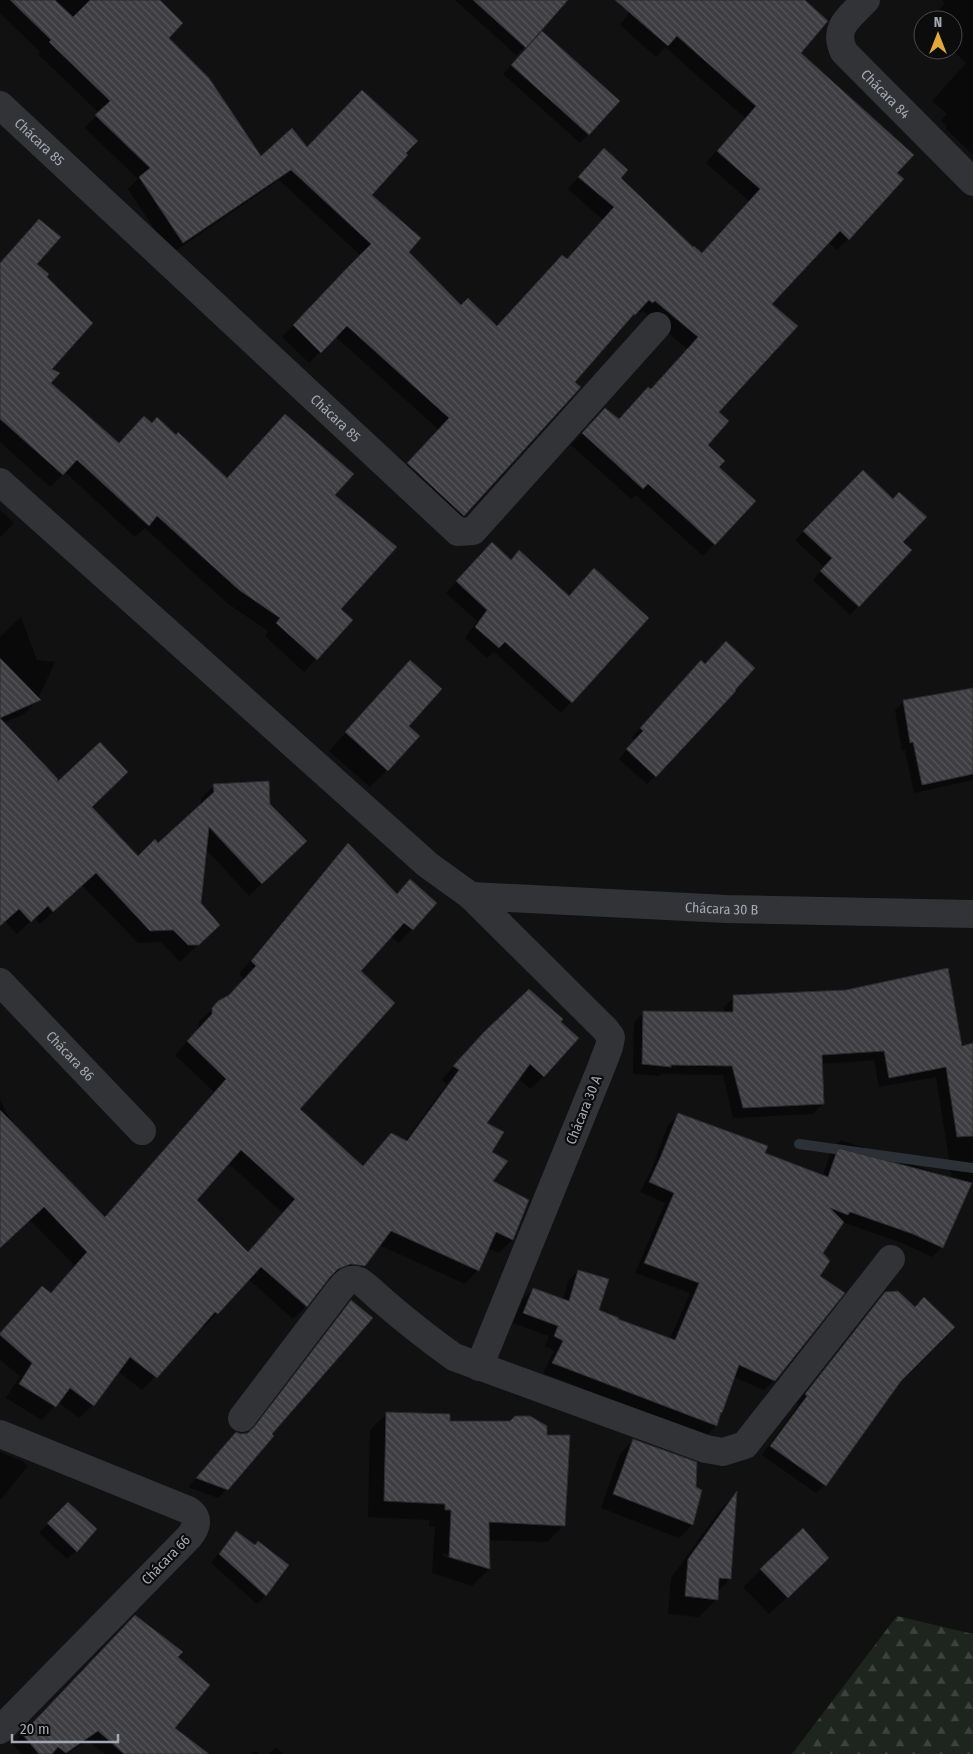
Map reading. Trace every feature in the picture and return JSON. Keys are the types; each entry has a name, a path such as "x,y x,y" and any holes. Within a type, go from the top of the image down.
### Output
{"street":[{"name":"Chácara 84","path":"866,0 840,29 839,43 844,52 973,182"},
{"name":"Chácara 85","path":"0,105 458,532 473,531 657,326"},
{"path":"0,482 428,865 471,896"},
{"name":"Chácara 30 B","path":"471,896 726,909 973,914"},
{"name":"Chácara 30 A","path":"471,896 605,1029 610,1037 609,1047 601,1068 479,1367"},
{"name":"Chácara 86","path":"0,982 142,1132"},
{"path":"242,1418 340,1289 346,1282 352,1279 361,1281 412,1326 454,1357 706,1449 724,1452 745,1445 891,1259"},
{"name":"Chácara 66","path":"0,1434 188,1510 194,1514 197,1520 194,1530 189,1537 0,1730"}],"green space":[{"path":"897,1616 973,1634 973,1754 792,1754"}],"building":[{"path":"10,0 55,0 73,17 90,0 160,0 183,23 169,38 209,78 261,156 292,128 307,147 362,90 418,141 372,195 421,238 409,252 461,305 468,298 497,326 562,255 567,259 614,207 578,177 604,148 628,170 621,178 693,247 702,253 760,189 717,151 756,106 677,36 668,46 615,0 805,0 828,21 801,53 914,155 897,173 904,179 849,240 840,231 772,304 798,326 719,412 729,421 708,445 725,461 719,467 756,501 715,545 648,484 643,489 582,433 605,408 619,419 648,387 651,389 698,337 655,301 652,303 649,300 634,314 575,382 581,387 464,516 407,463 449,418 347,326 321,353 293,325 371,244 291,170 183,243 139,177 150,168 95,115 110,101 49,42 51,40"},
{"path":"473,0 568,0 526,48"},
{"path":"542,31 620,101 589,135 511,65"},
{"path":"39,219 61,237 37,264 49,274 47,277 93,323 52,369 60,373 51,383 119,443 144,416 152,423 157,417 176,435 178,432 227,478 285,414 354,474 335,495 397,547 341,609 353,620 317,660 276,623 280,618 239,590 157,516 149,526 77,460 63,475 0,419 0,263"},
{"path":"863,470 893,499 899,492 927,517 903,542 912,550 859,607 820,571 832,558 803,531"},
{"path":"492,542 511,560 519,550 569,596 594,568 649,618 572,703 505,642 499,648 475,627 487,610 456,581"},
{"path":"726,641 755,668 656,777 626,749 643,731 640,728 701,660 705,664"},
{"path":"0,658 41,700 0,718"},
{"path":"410,660 442,689 409,726 420,736 388,771 345,732"},
{"path":"973,688 973,774 922,785 913,742 910,743 903,700"},
{"path":"0,718 58,779 57,782 100,742 128,772 92,807 138,856 155,839 158,843 214,792 213,784 269,781 270,804 307,841 262,884 209,827 201,903 220,925 199,945 188,945 173,930 150,931 96,873 53,912 48,906 31,922 19,909 0,926"},
{"path":"348,843 397,894 410,879 437,903 413,930 404,923 361,971 395,1003 300,1109 363,1166 391,1133 407,1141 459,1070 453,1066 484,1032 529,989 563,1019 561,1022 579,1038 544,1077 530,1064 487,1123 504,1132 492,1152 508,1161 493,1181 529,1200 513,1240 496,1232 479,1271 391,1231 365,1266 351,1264 338,1269 307,1307 261,1267 218,1314 215,1312 157,1378 130,1357 94,1406 70,1388 56,1407 19,1384 32,1363 0,1333 42,1286 51,1293 87,1252 44,1207 0,1248 0,1110 105,1217 226,1079 187,1041 212,1014 212,1008 218,1001 229,995 256,966 251,961","holes":["241,1150 295,1199 248,1252 197,1200"]},
{"path":"948,968 962,1046 973,1043 973,1136 957,1137 946,1067 889,1078 884,1051 822,1055 824,1104 743,1108 732,1066 671,1065 671,1067 642,1064 643,1011 733,1012 733,995 846,990"},
{"path":"678,1113 768,1146 765,1153 828,1177 838,1148 972,1183 943,1248 913,1234 850,1212 848,1215 830,1208 844,1222 823,1253 830,1261 820,1276 845,1293 775,1381 739,1365 717,1426 552,1363 563,1341 554,1336 558,1326 523,1313 533,1288 569,1301 578,1270 609,1279 599,1310 675,1340 699,1283 644,1263 674,1193 649,1182"},
{"path":"898,1291 915,1307 924,1297 955,1327 901,1381 826,1486 770,1446 807,1396 805,1394 885,1292"},
{"path":"351,1300 373,1318 272,1434 274,1436 228,1490 196,1478 236,1432 241,1434 248,1433 254,1427"},
{"path":"386,1412 450,1414 450,1421 510,1421 515,1416 530,1416 547,1426 547,1435 570,1435 565,1526 489,1522 490,1569 449,1557 451,1510 445,1510 445,1504 384,1501"},
{"path":"633,1439 697,1462 696,1487 702,1490 693,1525 613,1494"},
{"path":"737,1491 731,1579 719,1578 718,1600 685,1596 688,1559"},
{"path":"68,1502 97,1529 77,1552 47,1523"},
{"path":"803,1528 829,1558 788,1598 760,1569"},
{"path":"236,1531 255,1545 258,1541 289,1565 266,1596 219,1554"},
{"path":"135,1615 183,1652 178,1657 210,1685 175,1728 209,1754 124,1754 98,1731 66,1753 58,1747 52,1754 39,1754 22,1734"}],"waterway":[{"path":"799,1144 973,1168"}]}
